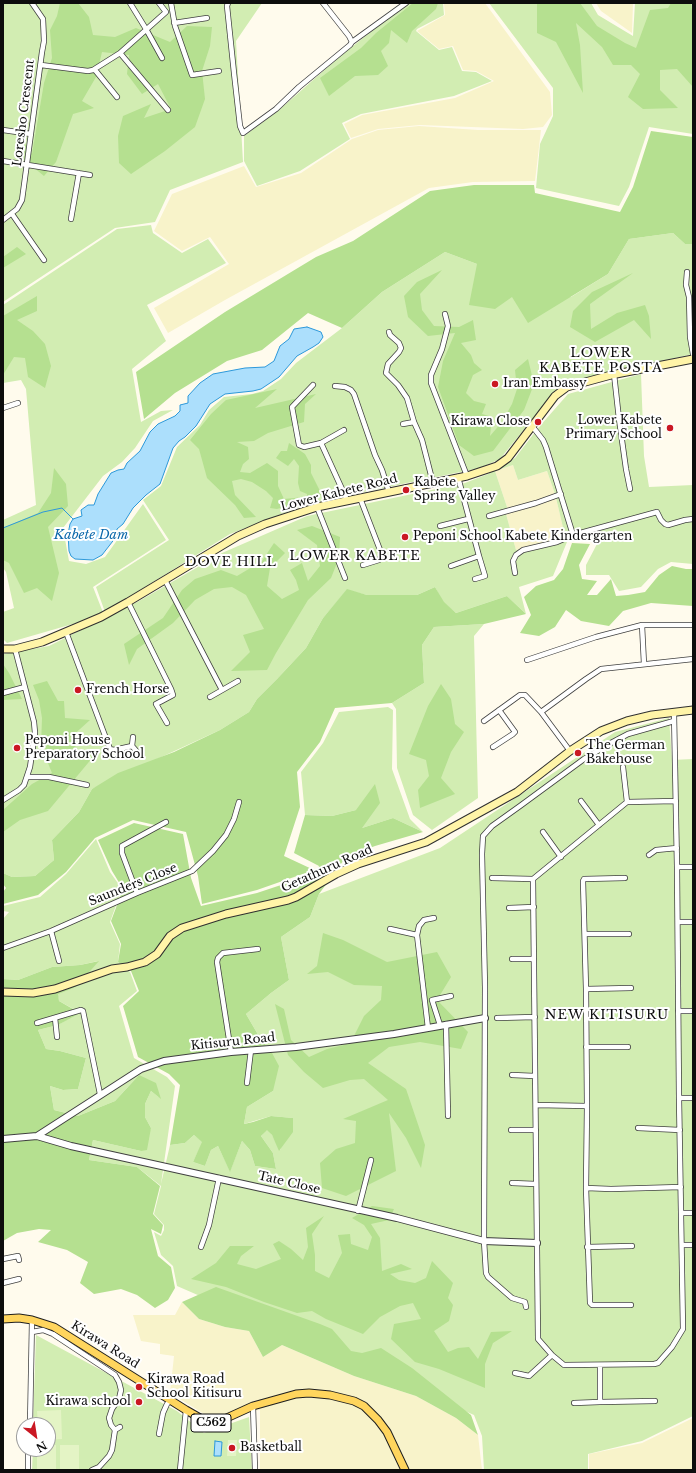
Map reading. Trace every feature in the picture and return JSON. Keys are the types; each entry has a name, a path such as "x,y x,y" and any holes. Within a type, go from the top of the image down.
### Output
{"main road":[{"name":"Lower Kabete Road","path":"3,649 15,649 42,642 101,617 244,533 294,514 347,500 467,476 497,466 512,454 555,396 564,389 577,383 614,374 693,359"},
{"name":"Getathuru Road","path":"3,992 33,993 55,989 112,969 145,962 157,954 170,936 182,928 226,914 296,897 336,874 358,864 426,842 517,792 570,751 601,731 627,721 652,715 693,710"},
{"name":"Kirawa Road","path":"3,1319 19,1318 32,1320 54,1327 203,1421 215,1422 224,1420 253,1406 287,1395 309,1392 354,1401 368,1409 378,1420 387,1432 406,1470"}],"street":[{"name":"Loresho Crescent","path":"3,220 17,209 22,200 41,64 44,41 44,25 43,19 32,3"},
{"path":"130,3 162,58"},
{"path":"41,64 88,71 95,70 120,54 166,12 159,3"},
{"path":"171,3 174,23 192,75 219,71"},
{"path":"228,3 227,6 240,126 243,133 276,109 299,87 352,42 406,3"},
{"path":"322,3 349,36 352,42"},
{"path":"174,23 207,18"},
{"path":"120,54 168,110"},
{"path":"95,70 117,97"},
{"path":"3,130 31,134"},
{"path":"3,161 90,175"},
{"path":"72,219 79,173"},
{"path":"12,214 44,260"},
{"path":"687,272 686,285 689,297 689,317 693,354"},
{"path":"445,314 448,326 442,349 431,375 431,383 467,476"},
{"path":"389,332 390,335 399,342 401,348 388,364 386,373 398,385 407,398 414,422 422,440 433,483"},
{"path":"614,374 623,448 630,489"},
{"path":"313,385 292,405 291,408 299,445 304,447 321,443 344,430"},
{"path":"335,386 345,387 351,390 354,394 389,492"},
{"path":"3,408 18,404"},
{"path":"403,424 414,422"},
{"path":"532,426 543,440 546,447 573,535"},
{"path":"321,443 347,500"},
{"path":"458,477 468,519 485,576 475,579"},
{"path":"489,516 536,503 561,494"},
{"path":"360,498 382,555 379,560 363,565"},
{"path":"317,507 345,578"},
{"path":"515,573 513,561 516,555 523,550 557,542 573,535 657,512 665,524 672,524 693,519"},
{"path":"440,526 468,519"},
{"path":"451,566 479,556"},
{"path":"165,580 222,690"},
{"path":"128,602 173,695 156,704 167,723"},
{"path":"527,660 596,637 642,625 693,625"},
{"path":"642,625 644,664"},
{"path":"66,632 110,749 114,750 132,746"},
{"path":"3,800 19,790 24,785 28,777 35,733 34,722 15,649"},
{"path":"541,712 601,669 693,659"},
{"path":"210,697 238,681"},
{"path":"3,693 25,687"},
{"path":"484,721 523,694 541,712 570,751"},
{"path":"493,747 515,732 499,710"},
{"path":"534,879 538,1338 552,1355 564,1365 658,1363 672,1347 683,1329 678,1011 678,867 674,713"},
{"path":"526,1307 525,1302 512,1298 488,1277 486,1273 484,1241 485,954 482,854 484,834 492,826 526,801 609,744 628,734 674,721"},
{"path":"133,737 132,746 139,754"},
{"path":"623,767 628,802"},
{"path":"28,777 49,777 87,785"},
{"path":"581,801 599,826"},
{"path":"492,878 534,879 628,802 676,801"},
{"name":"Saunders Close","path":"3,948 51,931 136,893 192,871 213,851 226,835 234,819 239,802"},
{"path":"136,893 122,853 122,846 166,822"},
{"path":"543,832 561,857"},
{"path":"649,855 656,850 677,848"},
{"path":"678,867 693,867"},
{"path":"626,878 584,879 583,881 586,989 586,1188 587,1247 591,1304 631,1305"},
{"path":"509,908 534,907"},
{"path":"428,1028 417,935 419,926 424,920 434,918"},
{"path":"678,922 693,922"},
{"path":"390,929 417,935"},
{"path":"51,931 59,961"},
{"path":"585,934 629,934"},
{"path":"231,1052 218,958 223,953 258,949"},
{"path":"512,959 534,959"},
{"path":"586,989 631,988"},
{"path":"448,1116 443,1025 432,1000 451,996"},
{"path":"37,1022 81,1010 83,1011 100,1094"},
{"path":"678,1011 693,1011"},
{"path":"497,1018 535,1017"},
{"path":"55,1018 56,1036"},
{"name":"Kitisuru Road","path":"3,1139 37,1136 141,1069 164,1061 387,1035 485,1018"},
{"path":"586,1047 628,1047"},
{"path":"247,1083 251,1050"},
{"path":"512,1075 535,1076"},
{"path":"679,1098 693,1098"},
{"path":"536,1105 587,1106"},
{"path":"638,1128 680,1130"},
{"path":"511,1130 536,1130"},
{"name":"Tate Close","path":"37,1136 71,1146 219,1178 358,1211 397,1218 484,1241 537,1243"},
{"path":"358,1211 372,1160"},
{"path":"201,1247 209,1225 219,1178"},
{"path":"512,1183 536,1184"},
{"path":"586,1188 611,1189 681,1187"},
{"path":"681,1213 693,1213"},
{"path":"682,1245 693,1245"},
{"path":"587,1247 632,1246"},
{"path":"3,1260 18,1256 19,1260"},
{"path":"3,1283 19,1279"},
{"path":"30,1417 32,1320"},
{"path":"32,1332 43,1330 53,1334 115,1375 119,1382 121,1390 119,1399 109,1418 111,1425 115,1430 112,1450 109,1456 99,1467 92,1470"},
{"path":"515,1373 529,1376 552,1355"},
{"path":"600,1365 600,1402"},
{"path":"159,1434 163,1413 167,1404 171,1400"},
{"path":"574,1403 654,1401"},
{"path":"253,1406 255,1470"},
{"path":"180,1470 186,1410"},
{"path":"115,1430 120,1427"},
{"path":"28,1457 28,1470"}],"shaded area":[{"path":"444,3 485,3 550,92 552,115 543,127 523,129 420,125 378,129 351,138 344,124 362,115 455,98 494,81 476,71 463,70 453,46 439,49 417,31 445,15"},
{"path":"596,3 633,3 632,33 601,11"},
{"path":"419,126 478,130 541,130 535,181 473,182 429,188 168,333 154,308 229,264 210,237 182,251 154,231 172,194 244,166 256,187 301,173 352,139 378,130"},
{"path":"513,465 518,480 547,471 555,494 508,510 495,471"},
{"path":"556,498 565,536 541,545 516,550 506,514"},
{"path":"182,1302 199,1319 225,1327 249,1331 263,1357 282,1345 354,1376 416,1396 456,1418 478,1435 482,1470 260,1470 260,1410 209,1417 170,1393 174,1356 160,1354 160,1344 141,1341 133,1315 175,1315"},
{"path":"693,1418 693,1470 589,1470 589,1454 642,1443"}],"green space":[{"path":"3,3 262,3 236,41 243,162 170,190 155,222 115,228 3,302"},
{"path":"60,3 78,3 89,17 93,35 115,37 136,28 170,42 187,26 212,27 210,46 202,71 205,99 195,127 165,151 131,174 119,163 118,136 123,116 151,104 144,118 171,109 158,84 142,94 127,74 129,55 102,52 96,77 82,101 94,108 73,114 56,162 44,176 21,157 22,140 32,154 44,83 52,58 50,30 57,16"},
{"path":"407,3 443,3 444,15 417,29 416,31 439,50 452,47 462,71 476,72 492,81 454,96 361,114 342,123 350,139 300,171 257,186 244,161 244,136 278,111 338,58"},
{"path":"413,3 438,3 436,9 412,31 407,43 391,30 389,43 381,51 388,66 378,75 355,76 329,96 320,78 361,48 376,33"},
{"path":"489,3 591,3 598,15 633,36 635,3 693,3 693,134 649,127 629,187 619,206 536,188 540,144 553,116 553,88"},
{"path":"537,3 580,3 597,26 636,48 650,10 668,8 671,3 691,3 693,19 693,87 677,69 660,70 660,90 678,108 643,109 628,97 640,74 631,65 613,65 602,47 576,23 580,45 583,93 556,42 537,33"},
{"path":"651,131 693,137 693,244 685,244 673,233 629,239 608,274 528,323 512,297 495,309 469,305 477,264 445,252 382,292 342,328 308,313 262,350 227,361 175,393 144,419 136,372 225,312 316,257 353,241 430,191 474,185 534,185 535,193 620,212 633,187"},
{"path":"151,225 153,233 182,253 208,239 226,263 147,305 166,341 132,369 141,422 161,411 173,410 153,421 135,448 122,462 103,476 63,528 69,561 86,564 105,557 143,504 166,540 93,587 104,615 7,643 3,639 3,612 14,608 6,572 3,568 3,520 36,505 26,389 21,380 3,383 3,305 117,229"},
{"path":"673,233 685,244 693,244 693,354 562,383 500,459 480,468 310,503 230,534 105,612 96,587 169,540 143,500 161,486 177,447 200,425 209,410 224,397 252,394 263,391 281,379 296,363 342,328 382,292 445,252 477,264 512,297 571,297 608,274 629,239"},
{"path":"17,247 26,254 3,268 3,257"},
{"path":"442,270 420,294 422,310 434,326 459,327 473,320 476,340 461,343 471,355 474,363 482,370 473,375 466,393 474,401 486,404 482,414 492,417 490,436 502,422 512,404 517,389 515,370 528,359 534,384 524,410 493,451 474,456 459,445 438,387 443,361 455,333 428,336 408,317 404,296 417,282"},
{"path":"633,273 590,304 591,329 617,313 645,305 649,316 651,339 634,320 595,342 570,327 573,311 592,292"},
{"path":"37,296 37,311 17,320 33,331 45,344 51,366 45,388 28,377 25,358 14,357 3,375 3,316"},
{"path":"641,374 644,456 649,487 693,485 693,564 671,562 658,569 641,587 619,591 609,575 586,575 586,565 597,544 591,539 567,542 553,576 519,587 526,614 507,596 456,613 443,602 435,587 417,595 367,595 347,590 323,618 306,648 257,699 249,712 220,730 92,789 79,812 52,840 54,860 35,876 12,877 3,873 3,654 49,646 139,601 222,553 307,516 465,483 488,474 515,458 539,427 568,394","holes":["513,465 518,480 547,471 555,494 508,510 495,471","556,498 565,536 541,545 516,550 506,514"]},
{"path":"277,389 255,408 316,394 305,404 304,422 268,433 254,441 237,442 248,447 249,459 243,464 240,472 250,473 267,463 278,471 278,486 284,499 304,497 295,504 277,509 270,508 273,498 266,491 252,482 241,479 232,481 235,495 256,517 244,518 235,505 207,478 199,449 190,440 211,414 226,400"},
{"path":"289,443 305,454 311,465 311,473 321,495 307,501 307,494 300,491 298,483 299,466 294,459 288,466 276,458 281,451 287,451"},
{"path":"54,468 66,484 68,506 48,527 59,573 52,601 37,588 24,593 9,563 3,560 3,528 38,513 51,493"},
{"path":"312,526 340,537 339,558 331,578 308,600 267,670 231,671 250,652 243,635 264,629 246,595 232,587 214,589 195,600 173,623 137,649 129,665 124,644 163,618 182,590 195,579 221,570 237,576 262,561 274,543 285,553 270,568 267,586 282,599 299,590 296,580 290,570 302,563 308,581 320,566 317,545 297,530"},
{"path":"572,543 590,544 579,565 582,579 597,581 587,595 597,595 611,579 616,596 645,592 659,575 672,566 693,569 693,606 651,603 623,611 609,626 581,621 566,610 555,627 539,636 520,633 531,615 524,597 536,586 554,580 563,569"},
{"path":"435,587 444,602 456,613 507,596 526,614 484,624 434,627 422,645 424,683 392,703 335,708 320,742 297,772 300,807 284,856 314,870 257,890 202,904 198,876 186,832 133,820 95,838 66,872 38,895 3,904 3,892 6,888 3,884 3,873 12,877 35,876 54,860 52,840 79,812 92,789 118,773 174,752 220,730 249,712 257,699 306,648 323,618 347,589 367,595 417,595"},
{"path":"484,624 474,636 478,798 432,830 413,815 397,768 396,709 392,703 424,683 422,645 434,627"},
{"path":"3,664 9,673 22,699 3,700"},
{"path":"47,681 58,701 64,701 65,718 90,720 70,738 77,749 93,757 48,811 20,820 3,832 3,810 32,784 52,773 41,746 42,718 39,700 33,685"},
{"path":"441,684 451,699 455,724 464,732 451,752 441,778 455,794 420,808 418,790 429,776 426,760 409,754 428,706"},
{"path":"388,707 393,710 392,769 410,819 423,832 393,818 362,828 356,810 332,816 305,815 301,772 323,743 339,712"},
{"path":"669,718 672,760 693,759 693,1416 642,1441 588,1454 588,1470 484,1470 482,1436 474,1415 177,1286 173,1266 161,1255 154,1232 161,1236 164,1230 164,1225 154,1214 161,1186 137,1167 89,1160 93,1140 141,1151 151,1128 145,1117 145,1104 151,1091 160,1098 139,1075 115,1101 78,1116 54,1110 50,1086 63,1090 78,1089 86,1058 46,1049 38,1030 58,1025 79,1012 59,1001 57,993 76,987 98,961 80,965 52,967 18,980 3,979 3,919 9,912 3,911 3,906 40,897 66,874 96,839 110,872 122,889 110,922 120,944 118,962 130,972 137,991 119,1006 134,1058 167,1077 175,1086 161,1184 170,1145 185,1143 194,1135 203,1142 193,1162 205,1166 211,1150 218,1146 230,1171 242,1141 250,1150 255,1166 276,1169 273,1153 261,1136 267,1129 280,1150 293,1118 271,1116 244,1124 247,1107 273,1091 272,1053 260,1038 246,1014 289,980 281,937 310,917 319,894 440,848 615,732"},
{"path":"375,784 380,803 362,828 393,818 423,832 375,846 346,857 319,894 310,917 281,937 289,980 246,1014 279,1066 273,1091 247,1107 244,1124 271,1116 293,1118 293,1132 279,1151 272,1135 267,1130 261,1136 273,1153 276,1169 255,1166 250,1150 242,1141 230,1172 218,1146 211,1150 205,1166 193,1162 202,1142 194,1135 185,1143 170,1145 180,1085 169,1074 138,1057 123,1006 139,991 131,971 118,962 121,944 111,921 123,889 112,871 98,840 134,823 183,834 191,878 201,906 257,893 317,873 319,866 294,853 305,815 332,816 356,810"},
{"path":"323,933 343,940 387,962 437,952 451,977 437,1000 468,1032 461,1049 420,1042 389,1047 368,1063 406,1089 425,1145 421,1168 406,1138 389,1113 396,1171 346,1196 322,1188 320,1163 336,1149 355,1143 356,1121 343,1119 388,1100 364,1079 350,1080 323,1088 304,1072 288,1055 275,1004 284,1009 291,1040 309,1057 327,1049 344,1045 352,1040 364,1016 381,1000 382,986 354,985 328,972 307,974 317,966"},
{"path":"99,961 76,987 58,994 59,1001 80,1013 58,1025 38,1030 46,1049 86,1058 78,1089 63,1090 50,1086 54,1110 78,1116 115,1101 139,1075 156,1083 161,1099 151,1091 145,1104 145,1117 151,1128 147,1150 141,1151 93,1140 89,1160 137,1167 160,1186 153,1214 163,1225 161,1234 151,1229 158,1256 171,1267 175,1288 168,1300 155,1308 137,1295 121,1289 94,1294 80,1283 88,1262 67,1250 38,1242 51,1230 39,1229 17,1233 3,1241 3,979 18,980 52,967 80,965"},
{"path":"372,1206 394,1209 389,1220 371,1224 380,1238 382,1271 401,1264 412,1269 390,1274 399,1280 415,1283 426,1278 432,1261 453,1283 448,1298 453,1305 449,1321 434,1331 448,1352 458,1348 469,1347 478,1359 491,1332 512,1331 493,1343 485,1364 485,1388 439,1369 415,1362 391,1339 394,1324 421,1319 413,1303 400,1306 380,1317 363,1334 326,1319 312,1311 297,1313 226,1287 191,1279 216,1263 230,1246 254,1246 241,1256 237,1264 256,1269 281,1259 273,1244 279,1241 303,1260 308,1247 306,1228 324,1216 312,1234 315,1255 315,1271 329,1278 342,1253 338,1235 350,1234 351,1244 368,1250 372,1237 364,1225 352,1218"},
{"path":"216,1287 332,1329 351,1351 362,1353 381,1348 412,1368 471,1415 478,1435 456,1418 416,1396 354,1376 282,1345 263,1357 249,1331 225,1327 199,1319 182,1302"},
{"path":"36,1335 177,1411 204,1433 249,1417 252,1470 32,1470 33,1457 56,1457 56,1417 33,1417"},
{"path":"61,1410 62,1439 56,1439 56,1417 37,1417 37,1411"},
{"name":"Basketball","path":"228,1440 237,1440 236,1456 227,1456"},
{"path":"60,1445 79,1445 79,1470 60,1470"},
{"path":"37,1457 56,1457 56,1470 37,1470"}],"water":[{"name":"Kabete Dam","path":"307,327 321,332 323,337 319,343 297,356 279,377 261,389 225,394 210,404 196,426 173,448 160,484 133,508 123,524 117,529 116,537 102,555 93,560 75,559 71,556 69,551 68,534 70,524 73,519 82,516 81,510 88,505 94,505 98,494 111,473 124,469 127,463 140,451 150,432 158,424 175,416 180,411 180,405 188,403 188,396 200,383 213,374 245,368 265,367 274,361 280,346 289,339 294,329"},
{"path":"215,1441 222,1442 221,1456 214,1456"}],"waterway":[{"path":"3,528 43,512 62,508 73,519"}],"place":[{"name":"Iran Embassy","path":"495,384"},
{"name":"Kirawa Close","path":"538,422"},
{"name":"Lower Kabete Primary School","path":"670,428"},
{"name":"Kabete Spring Valley","path":"406,490"},
{"name":"Peponi School Kabete Kindergarten","path":"405,537"},
{"name":"French Horse","path":"78,690"},
{"name":"Peponi House Preparatory School","path":"17,748"},
{"name":"The German Bakehouse","path":"578,753"},
{"name":"Kirawa Road School Kitisuru","path":"139,1387"},
{"name":"Kirawa school","path":"139,1402"},
{"name":"Basketball","path":"232,1448"}],"district":[{"name":"LOWER KABETE POSTA","path":"601,360"},
{"name":"LOWER KABETE","path":"355,556"},
{"name":"DOVE HILL","path":"231,562"},
{"name":"NEW KITISURU","path":"607,1015"}]}
